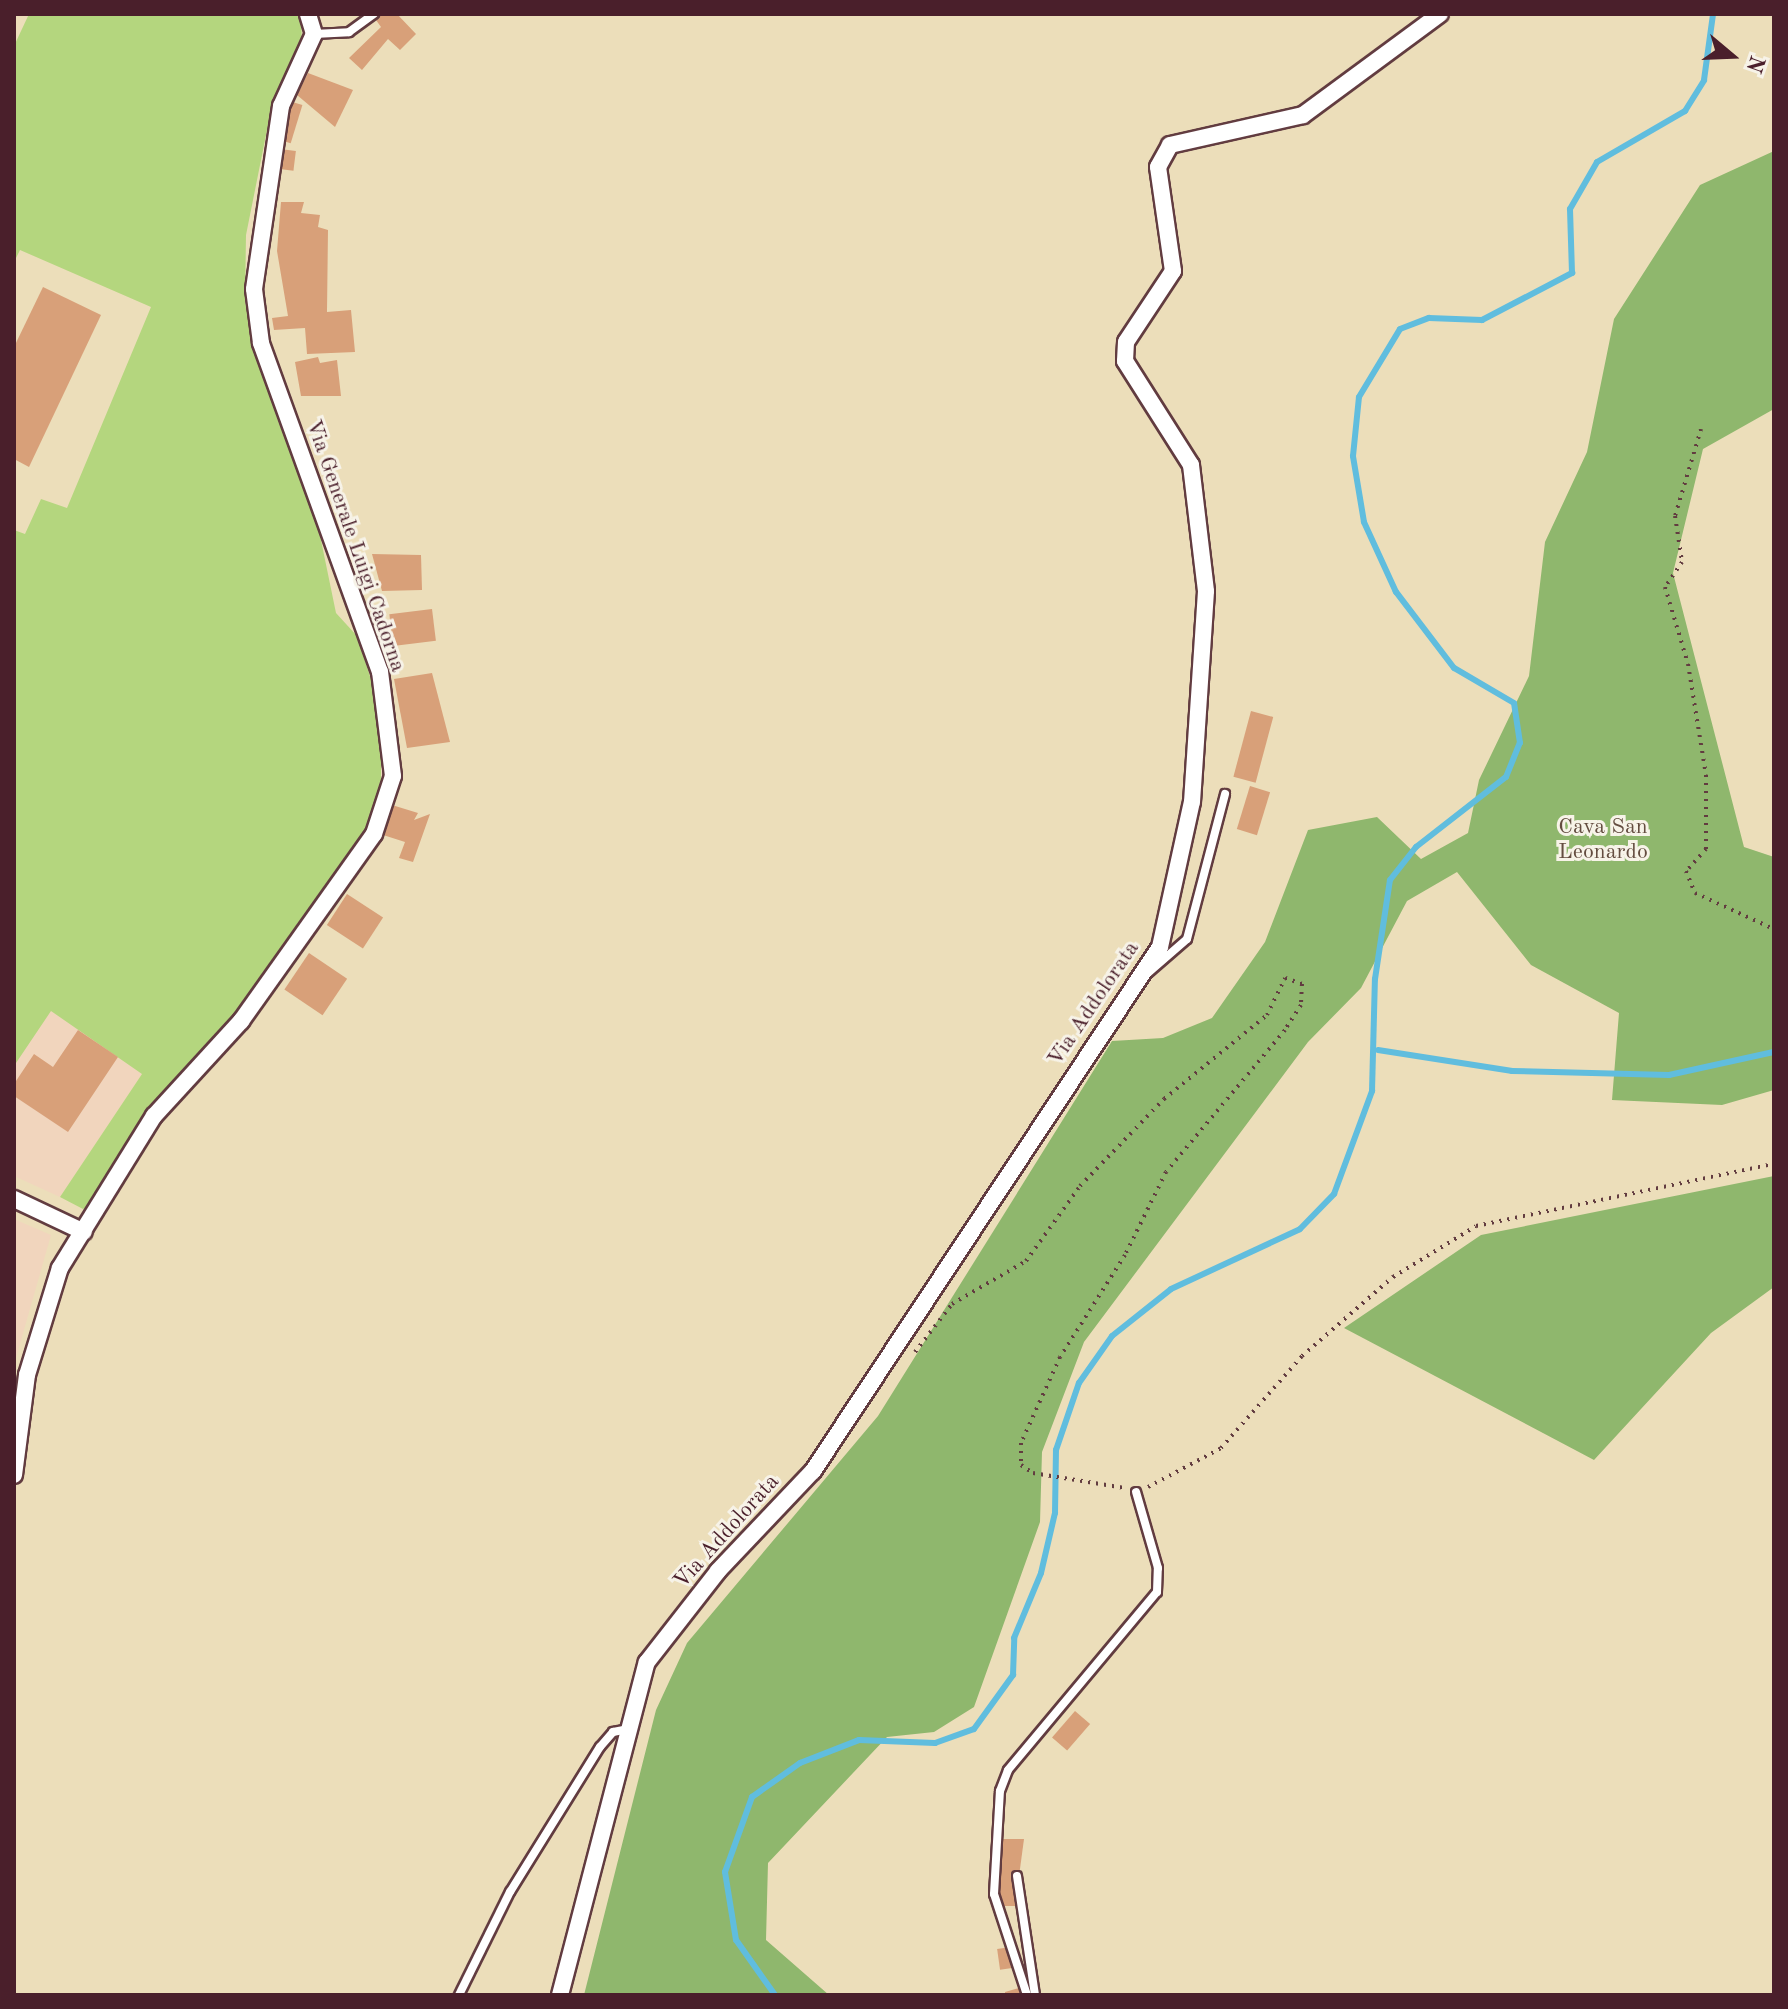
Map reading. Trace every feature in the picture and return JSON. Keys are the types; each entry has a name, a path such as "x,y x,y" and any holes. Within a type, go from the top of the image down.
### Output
{"street":[{"path":"308,14 314,34"},
{"name":"Via Addolorata","path":"560,1995 592,1895 628,1729 647,1662 667,1633 813,1471 1104,1023 1145,974 1169,914 1192,802 1206,591 1191,465 1125,361 1126,342 1173,271 1158,167 1170,145 1303,115 1440,14"},
{"name":"Via Generale Luigi Cadorna","path":"14,1475 27,1375 60,1268 154,1116 241,1021 374,834 393,776 380,672 261,343 254,289 281,106 314,34"},
{"path":"14,1199 84,1232"}],"lane":[{"path":"314,34 349,32 374,14"},
{"path":"1145,974 1187,939 1225,794"},
{"path":"1027,1995 994,1894 1000,1791 1008,1770 1157,1592 1158,1568 1136,1492"},
{"path":"459,1995 510,1892 600,1747 628,1729"},
{"path":"1017,1876 1035,1995"}],"path":[{"path":"1701,429 1675,516 1682,562 1665,587 1673,633 1688,664 1706,775 1706,849 1686,871 1695,893 1774,929"},
{"path":"907,1363 952,1304 1026,1261 1080,1186 1164,1099 1267,1015 1285,978 1302,984 1301,1005 1166,1172 1125,1255 1060,1357 1021,1443 1021,1465 1033,1473 1104,1481 1136,1492 1221,1448 1302,1356 1393,1277 1476,1226 1774,1164"}],"shaded area":[{"path":"14,985 142,1074 60,1197 14,1176"},
{"path":"14,1219 51,1235 14,1365"}],"green space":[{"path":"29,14 301,14 302,45 270,115 246,235 245,302 277,418 316,516 336,613 357,636 377,698 381,753 381,789 368,830 243,1004 146,1110 101,1198 83,1209 60,1197 142,1074 51,1011 14,1066 14,530 25,534 41,499 67,508 151,307 20,250 14,262 14,46"},
{"name":"Cava San Leonardo","path":"1774,151 1774,409 1703,449 1673,573 1744,847 1774,857 1774,1090 1722,1105 1612,1100 1619,1013 1531,965 1457,872 1407,901 1361,988 1308,1042 1084,1342 1042,1452 1040,1522 974,1707 934,1732 887,1737 768,1863 766,1940 829,1995 584,1995 656,1710 687,1643 878,1416 1112,1041 1163,1038 1212,1018 1265,942 1308,830 1377,817 1421,859 1468,833 1479,780 1529,676 1545,542 1587,452 1614,319 1700,185"},
{"path":"1774,1176 1774,1287 1711,1333 1594,1460 1344,1328 1481,1235"}],"building":[{"path":"383,14 397,14 416,34 400,50 388,39 362,70 349,58 381,27 376,20"},
{"path":"308,73 353,90 335,127 297,95"},
{"path":"289,101 302,105 291,143 277,139"},
{"path":"280,149 296,151 293,171 278,169"},
{"path":"281,202 304,202 301,213 320,215 318,227 328,230 327,312 351,310 355,352 307,354 305,328 274,330 272,318 288,316 277,251"},
{"path":"43,287 101,315 29,467 14,459 14,347"},
{"path":"318,357 320,363 337,360 341,396 301,396 295,362"},
{"path":"372,554 421,555 422,590 382,591"},
{"path":"432,609 436,641 393,646 389,614"},
{"path":"432,673 450,742 407,748 394,679"},
{"path":"1251,711 1273,717 1256,783 1233,777"},
{"path":"1250,786 1270,792 1257,835 1237,829"},
{"path":"392,805 418,813 414,820 430,814 413,862 399,858 405,842 380,834"},
{"path":"347,894 383,917 363,948 327,925"},
{"path":"309,953 347,979 323,1015 284,989"},
{"path":"78,1030 118,1057 68,1132 14,1096 14,1084 34,1054 53,1067"},
{"path":"1075,1711 1090,1724 1067,1751 1052,1737"},
{"path":"1000,1839 1024,1839 1015,1906 1000,1906"},
{"path":"1011,1947 1014,1968 1000,1970 997,1949"},
{"path":"1019,1988 1021,1995 1005,1995 1005,1992"}],"waterway":[{"name":"Cava San Leonardo","path":"775,1995 736,1940 725,1872 752,1797 800,1763 859,1740 935,1743 974,1729 1013,1675 1014,1638 1041,1573 1055,1513 1056,1450 1079,1383 1112,1336 1171,1289 1300,1229 1334,1194 1372,1091 1375,979 1390,880 1416,847 1506,777 1520,743 1514,703 1454,668 1396,592 1364,522 1353,456 1359,397 1400,329 1429,318 1482,320 1572,273 1570,209 1597,162 1685,111 1704,80 1713,14"},
{"path":"1378,1050 1512,1071 1669,1075 1774,1052"}]}
